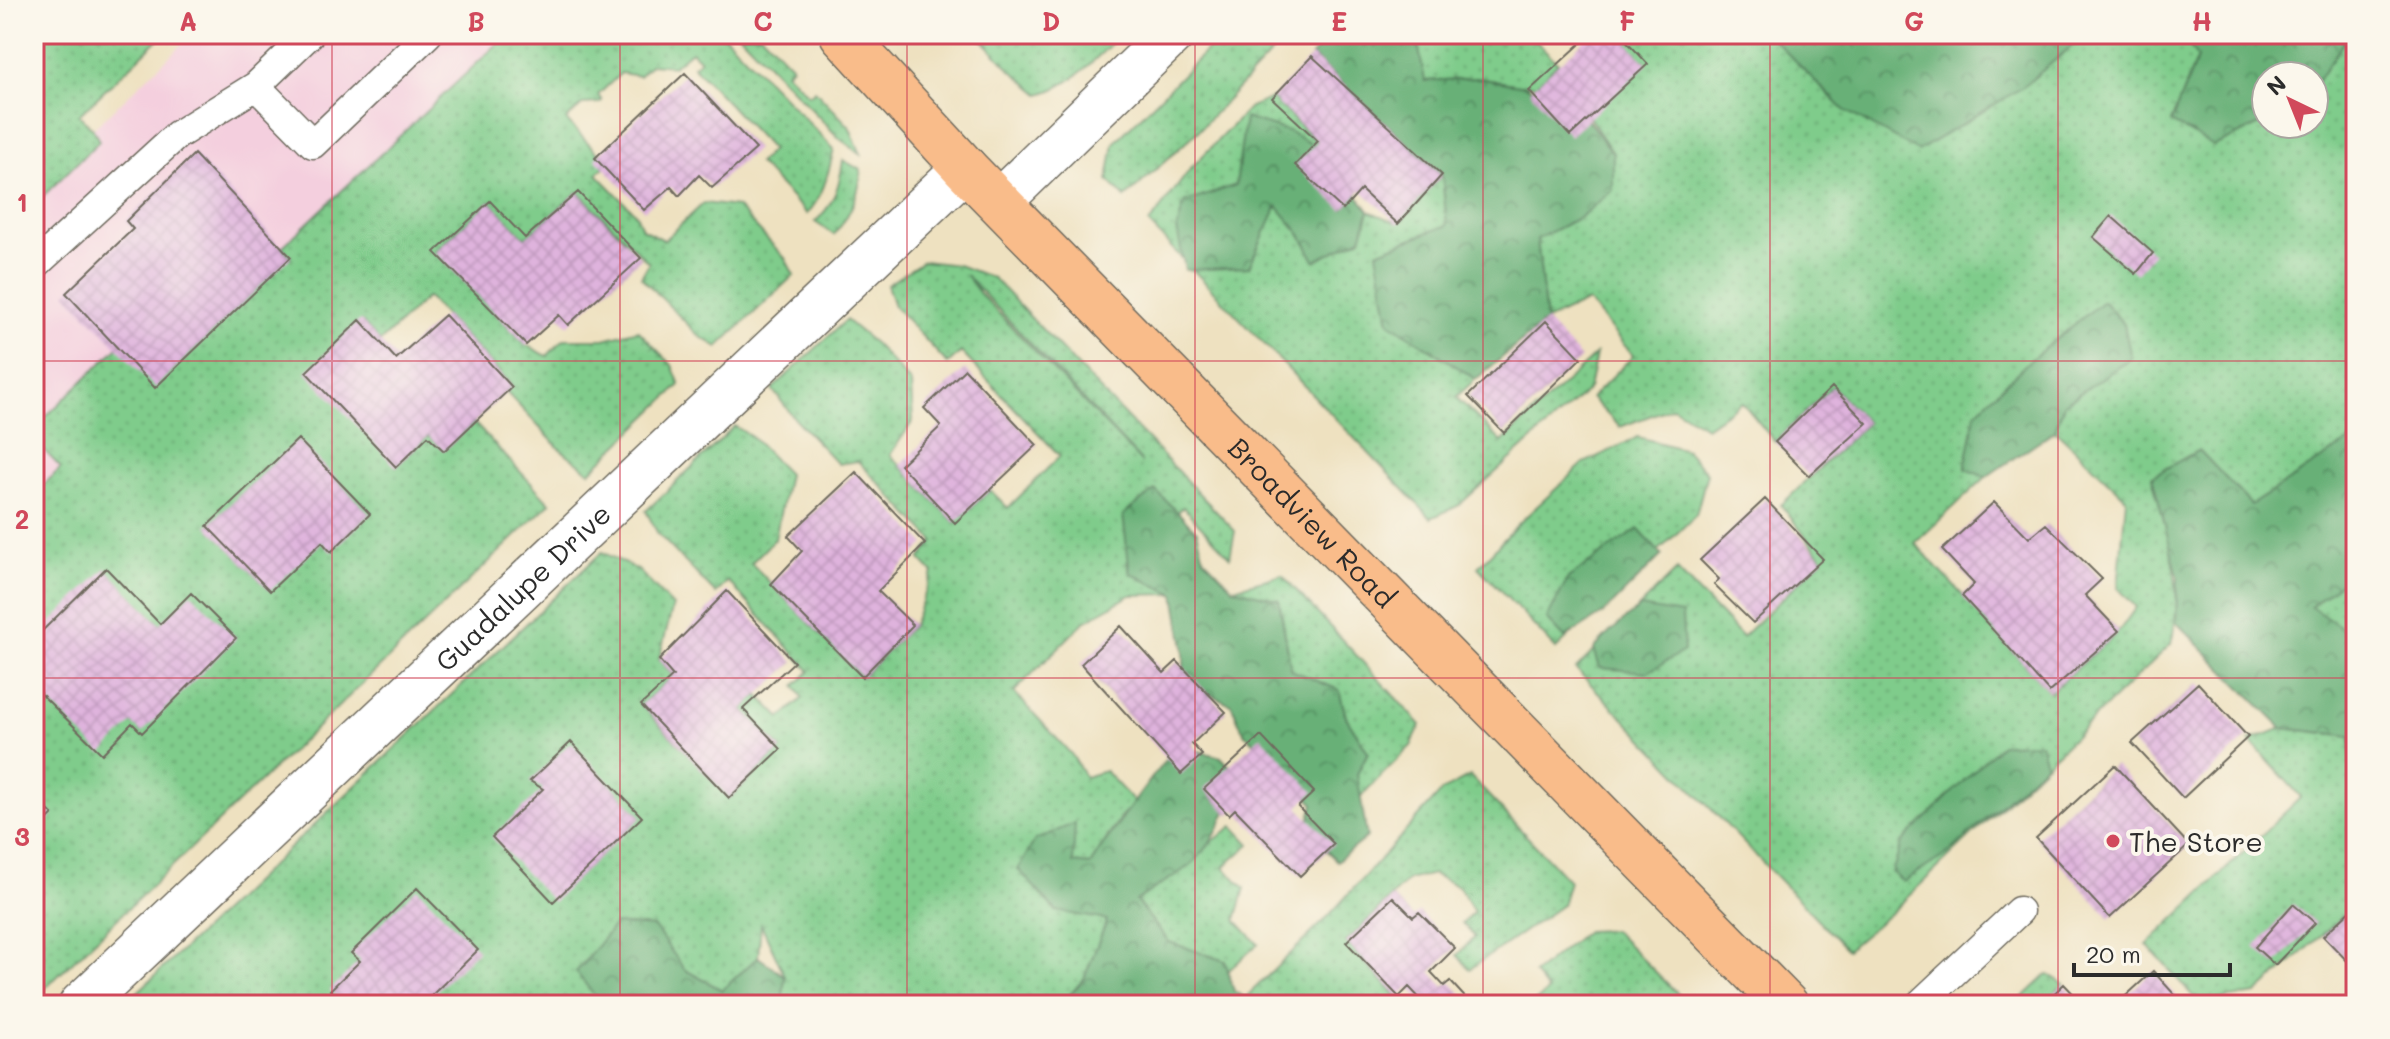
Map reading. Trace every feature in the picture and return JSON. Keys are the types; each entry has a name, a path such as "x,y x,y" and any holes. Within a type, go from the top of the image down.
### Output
{"main road":[{"name":"Broadview Road","path":"842,34 965,168 1786,1005"}],"street":[{"path":"999,202 1172,34"},
{"name":"Guadalupe Drive","path":"81,1005 965,168"}],"lane":[{"path":"34,266 177,135 256,86 310,34"},
{"path":"256,86 313,144 428,34"},
{"path":"1919,1005 2019,911"}],"shaded area":[{"path":"193,34 533,34 34,509 34,185"}],"green space":[{"path":"34,34 164,34 79,115 93,129 99,141 34,205"},
{"path":"508,34 723,34 834,149 821,192 807,214 758,163 772,150 693,66 700,60 691,51 673,66 651,64 639,76 621,73 598,95 602,101 583,104 566,120 599,154 604,167 597,174 636,214 642,229 664,240 704,203 737,207 785,258 794,275 718,347 699,336 641,277 649,263 578,192 525,238 490,202 435,251 526,345 547,356 564,339 604,339 638,330 672,365 680,385 590,472 559,448 506,392 512,386 427,297 380,342 361,321 396,466 428,436 444,450 474,423 550,503 34,999 34,494 61,468 34,440 34,428 117,348 291,257 282,247"},
{"path":"739,34 761,34 792,66 786,72 809,95 815,90 849,126 861,154 840,139"},
{"path":"977,34 1121,34 1074,77 1040,94 1010,69"},
{"path":"1223,34 1294,34 1279,45 1197,132 1125,198 1108,180 1114,143"},
{"path":"1327,34 1416,34 1425,81 1478,78 1520,85 1572,100 1613,153 1613,190 1580,217 1537,239 1546,321 1476,379 1389,322 1377,252 1447,225 1442,175 1312,56"},
{"path":"1416,34 1529,34 1558,63 1536,85 1478,78 1425,81"},
{"path":"1620,34 1776,34 1773,38 2023,87 2086,34 2183,34 2197,57 2171,122 2214,146 2250,129 2250,140 2330,140 2330,62 2349,34 2356,34 2356,437 2251,505 2199,450 2152,476 2176,579 2171,644 1893,911 1847,950 1576,669 1677,570 1742,637 1823,559 1781,505 1867,423 1832,387 1775,442 1742,402 1706,427 1673,407 1620,427 1591,398 1633,356 1588,301 1546,321 1537,239 1580,217 1613,153 1589,117","holes":["2103,302 2131,358 2064,404 2055,430 2126,498 2118,588 2136,607 2119,631 2050,692 1915,543 1986,477 2028,362"]},
{"path":"1776,34 2086,34 2023,87 1918,151 1844,110 1773,39"},
{"path":"2183,34 2349,34 2330,62 2250,60 2250,129 2214,146 2171,122 2197,58"},
{"path":"1272,98 1330,155 1288,131 1248,266 1277,205 1302,236 1316,261 1361,238 1369,211 1398,223 1442,175 1447,225 1389,322 1476,379 1456,397 1502,442 1596,354 1589,389 1458,506 1431,518 1149,224 1192,167 1250,107"},
{"path":"1245,118 1288,131 1330,155 1369,211 1361,238 1315,261 1302,236 1277,206 1249,267 1185,270 1177,229 1184,203 1236,185"},
{"path":"843,160 861,170 859,188 845,220 834,235 815,222 835,194"},
{"path":"923,261 958,265 993,278 1235,531 1230,557 1183,507 1127,562 1130,573 1174,594 1131,595 1085,621 1014,692 1072,755 1085,777 1105,771 1135,803 1120,818 1090,865 1072,863 1074,824 1056,910 1107,920 1084,979 1061,1005 782,1005 785,976 761,924 758,957 722,990 685,970 653,927 577,972 602,1005 124,1005 602,552 638,570 673,606 659,659 673,676 641,705 730,798 781,749 743,709 758,695 781,718 803,698 795,686 810,671 728,581 716,594 658,534 646,511 735,426 753,438 788,474 775,539 751,563 862,677 913,625 933,573 920,559 934,541 858,461 838,464 796,420 772,389 846,320 875,344 911,383 913,421 890,455 955,522 990,490 1008,508 1060,456 961,352 948,364 894,306 887,285","holes":["966,275 1141,461 980,294"]},
{"path":"2103,301 2124,324 2131,358 2064,404 2055,430 1986,477 1965,469 1976,412 2028,362"},
{"path":"1638,437 1686,450 1707,473 1696,515 1556,649 1478,567 1519,523 1584,463"},
{"path":"2356,437 2356,570 2311,607 2356,638 2356,814 2351,810 2351,736 2282,728 2176,622 2178,576 2152,476 2199,450 2251,505"},
{"path":"1155,490 1197,531 1204,558 1233,588 1279,600 1291,670 1339,690 1346,717 1368,752 1357,774 1367,837 1337,861 1306,831 1314,804 1244,733 1231,704 1184,682 1184,647 1175,594 1130,573 1123,515"},
{"path":"1638,529 1662,555 1604,613 1565,638 1547,619 1568,578"},
{"path":"2356,570 2356,638 2310,607"},
{"path":"1282,575 1421,725 1411,746 1360,797 1357,774 1368,752 1346,717 1339,690 1291,670 1279,600 1233,588"},
{"path":"1640,607 1682,614 1684,651 1648,672 1600,668 1594,649"},
{"path":"2282,728 2351,736 2351,809 2356,814 2356,905 2256,994 2199,1003 2147,945 2301,797 2250,741"},
{"path":"2040,743 2046,763 1950,852 1903,882 1892,873 1902,842 2001,744"},
{"path":"1176,745 1221,757 1236,773 1234,785 1221,824 1199,857 1136,901 1169,942 1225,961 1234,991 1259,1005 1178,1005 1163,998 1162,1005 1061,1005 1084,979 1107,920 1056,911 1018,869 1035,840 1075,823 1073,863 1090,865"},
{"path":"1470,776 1569,881 1562,905 1470,969 1457,955 1475,937 1462,923 1474,912 1459,887 1433,874 1408,880 1346,942 1405,1005 1259,1005 1246,997 1324,921 1442,791"},
{"path":"1233,826 1250,844 1224,867 1245,888 1236,920 1258,944 1228,971 1225,961 1169,942 1136,901 1189,865 1209,844"},
{"path":"615,924 654,927 685,970 722,990 758,957 785,976 782,1005 602,1005 576,972"},
{"path":"1613,930 1686,1005 1532,1005 1548,991 1534,974 1586,931"},
{"path":"2048,974 2064,984 2042,1005 2015,1005"}],"building":[{"path":"1591,34 1620,34 1648,64 1570,136 1529,91"},
{"path":"1312,56 1442,175 1398,224 1361,190 1343,210 1295,165 1318,141 1272,98"},
{"path":"685,73 756,149 712,188 699,175 679,196 671,187 644,210 595,158"},
{"path":"194,154 291,257 155,388 66,293 133,229 126,221"},
{"path":"578,192 641,258 568,325 559,315 526,345 435,252 490,201 525,238"},
{"path":"2111,216 2153,253 2136,274 2093,237"},
{"path":"445,315 512,387 444,451 428,436 396,467 306,372 360,320 396,359"},
{"path":"1546,321 1581,358 1504,433 1468,396"},
{"path":"965,369 1037,445 955,523 900,465 941,426 924,408"},
{"path":"1832,387 1867,423 1809,476 1775,442"},
{"path":"298,439 370,514 331,552 322,542 270,591 207,526"},
{"path":"856,472 925,544 878,591 913,625 862,677 771,584 802,551 788,536"},
{"path":"1765,499 1823,559 1753,623 1714,585 1719,579 1700,560"},
{"path":"1994,502 2029,538 2046,524 2102,579 2085,595 2119,631 2049,692 1962,596 1974,584 1942,550"},
{"path":"106,568 160,624 191,593 236,638 142,733 132,723 102,754 34,687 34,639"},
{"path":"727,591 794,662 743,709 781,749 729,798 641,705 673,676 659,660"},
{"path":"1121,626 1164,673 1177,661 1226,712 1192,744 1202,755 1181,774 1081,664"},
{"path":"2198,683 2248,737 2183,798 2132,743"},
{"path":"1261,736 1314,792 1298,807 1334,844 1300,876 1235,809 1229,815 1204,789"},
{"path":"571,742 642,817 553,902 492,837 543,789 530,781"},
{"name":"The Store","path":"2115,765 2189,845 2110,918 2036,838"},
{"path":"34,796 53,815 34,833"},
{"path":"417,888 478,950 432,995 441,1005 345,1005 330,990 360,961 351,953"},
{"path":"1393,897 1413,917 1419,912 1455,948 1431,972 1444,986 1450,981 1472,1005 1426,1005 1409,987 1399,997 1346,942"},
{"path":"2293,904 2315,923 2275,965 2255,947"},
{"path":"2356,905 2356,970 2323,936"},
{"path":"2153,971 2184,1005 2116,1005"},
{"path":"2064,984 2084,1005 2042,1005"}],"place":[{"name":"The Store","path":"2113,841"}]}
